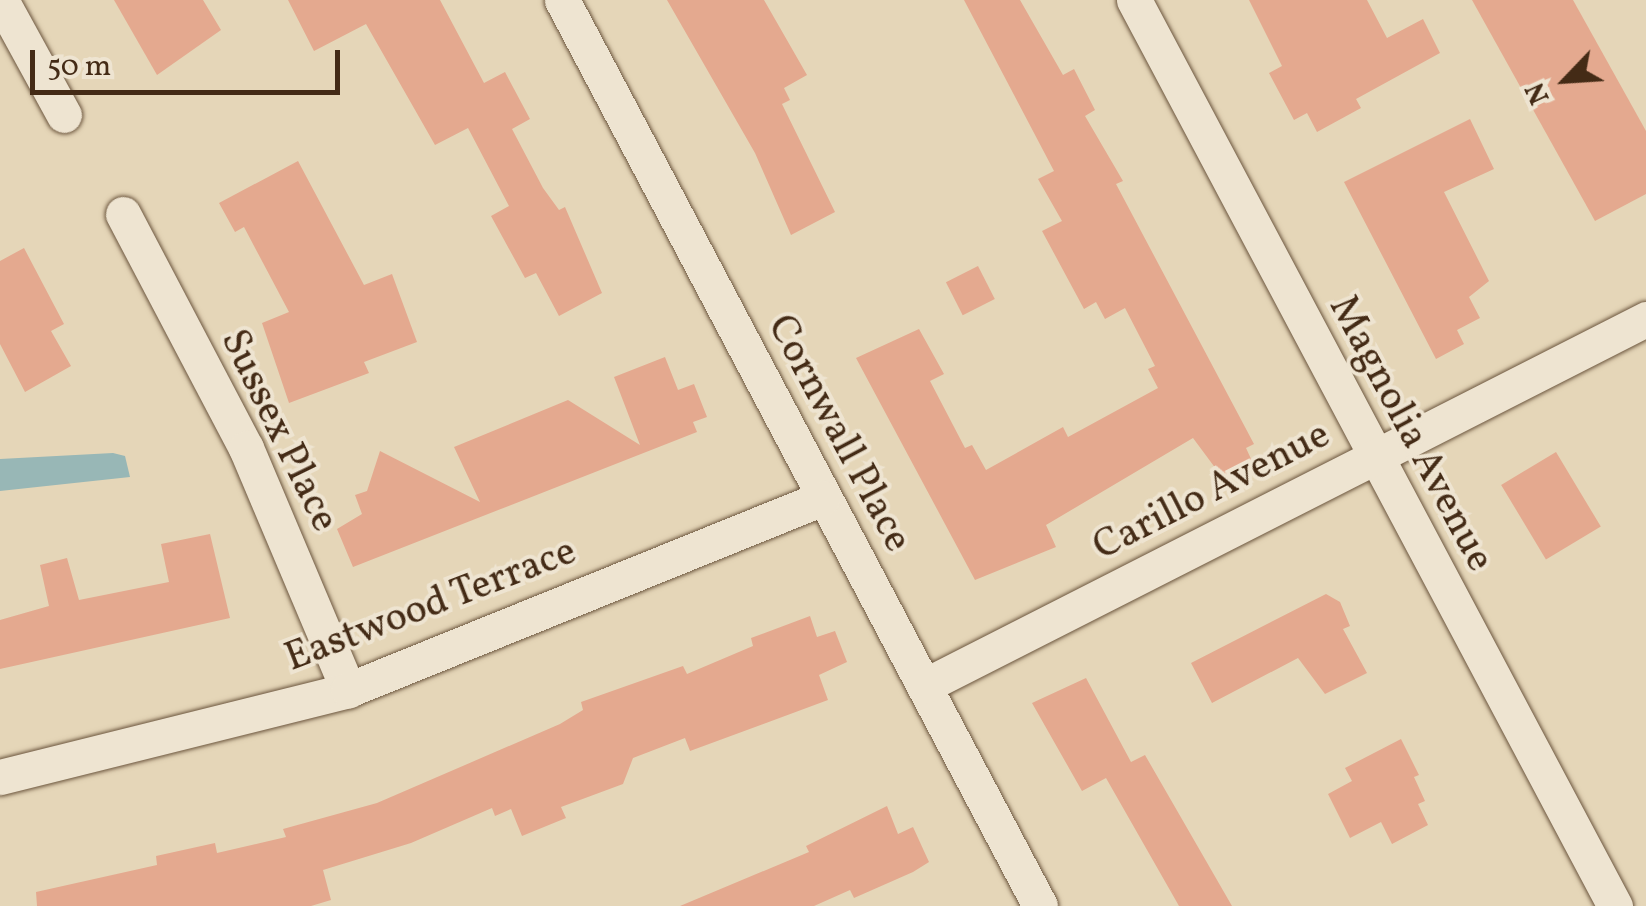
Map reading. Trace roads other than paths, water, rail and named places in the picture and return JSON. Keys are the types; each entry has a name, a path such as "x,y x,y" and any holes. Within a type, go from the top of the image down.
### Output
{"street":[{"path":"2,0 64,115"},
{"name":"Cornwall Place","path":"562,0 1040,906"},
{"name":"Magnolia Avenue","path":"1134,0 1372,458 1615,906"},
{"name":"Sussex Place","path":"123,214 246,448 348,690"},
{"name":"Carillo Avenue","path":"924,686 1646,319"},
{"name":"Eastwood Terrace","path":"0,777 348,690 823,498"}],"water":[{"path":"113,453 125,456 130,477 0,491 0,459"}]}
